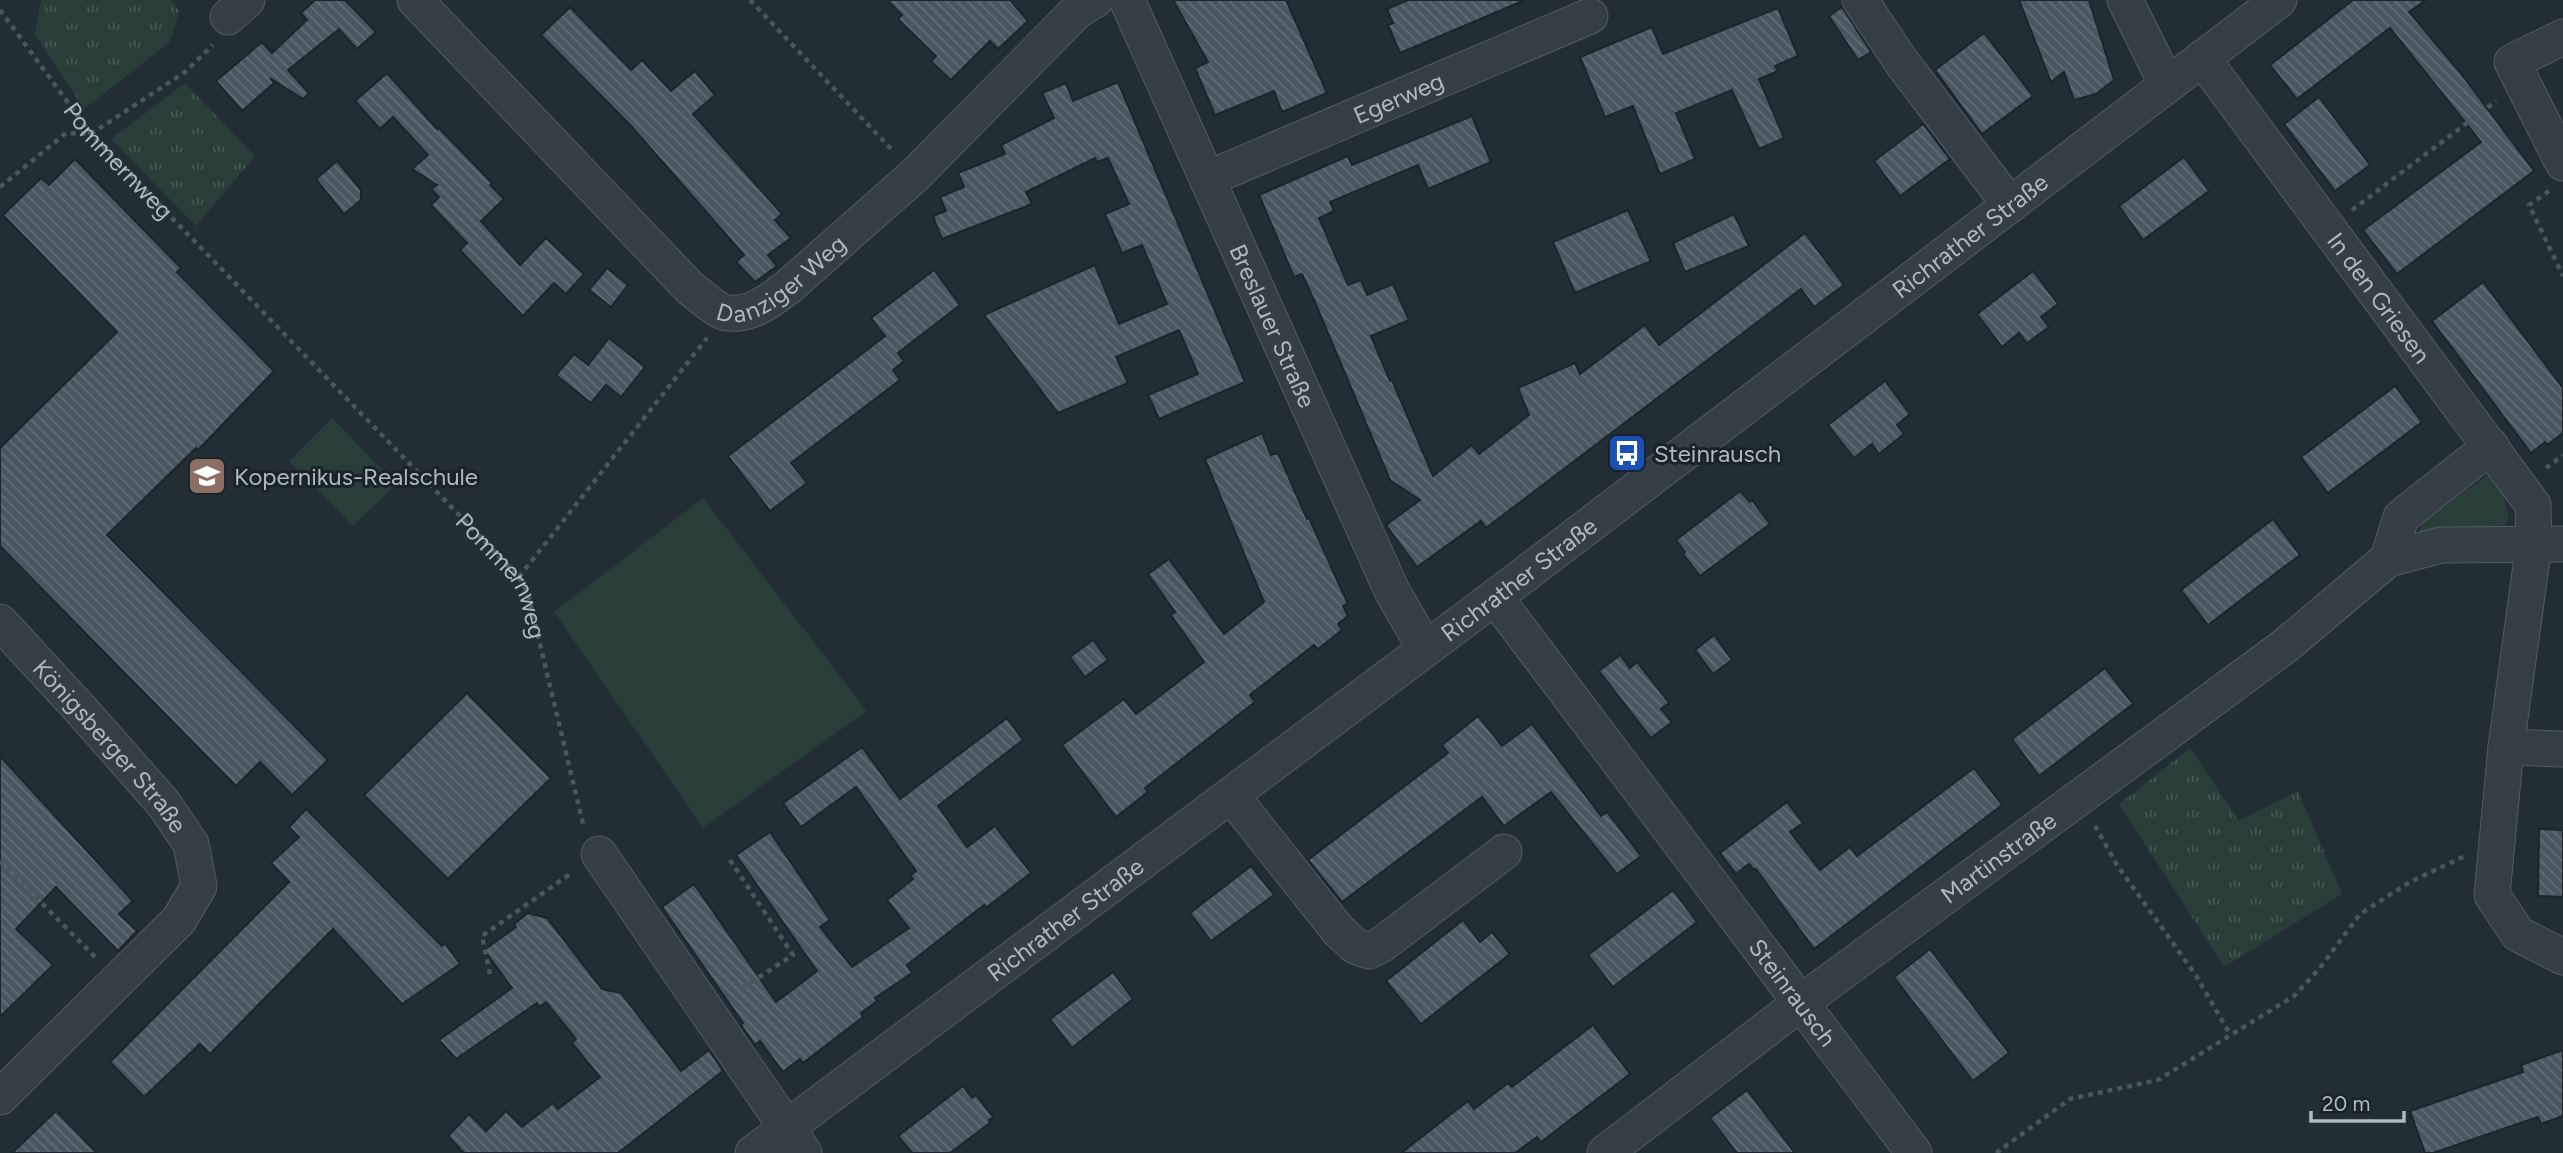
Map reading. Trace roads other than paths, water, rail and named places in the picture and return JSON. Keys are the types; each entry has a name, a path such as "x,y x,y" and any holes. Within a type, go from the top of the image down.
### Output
{"street":[{"name":"Danziger Weg","path":"415,0 690,288 725,313 748,311 768,303 915,175 1080,4"},
{"name":"Breslauer Straße","path":"1127,0 1392,592 1425,649"},
{"path":"1860,0 1903,64 2010,205"},
{"path":"2125,0 2167,85"},
{"name":"Richrather Straße","path":"753,1153 795,1140 1231,795 2279,0"},
{"name":"Egerweg","path":"1207,180 1590,16"},
{"path":"2557,176 2522,81 2512,62 2563,37"},
{"name":"In den Griesen","path":"2202,58 2533,505 2548,544 2507,747 2492,895 2518,934 2563,957"},
{"path":"2388,559 2401,517 2491,446"},
{"name":"Martinstraße","path":"1605,1153 1800,1004 2285,646 2388,559 2441,545 2548,544"},
{"name":"Steinrausch","path":"1495,597 1914,1153"},
{"name":"Königsberger Straße","path":"0,622 164,804 191,844 199,886 179,920 0,1097"},
{"path":"2507,747 2563,749"},
{"path":"1231,795 1338,930 1355,946 1369,951 1381,945 1504,852"},
{"path":"598,854 795,1140"}],"place":[{"name":"Steinrausch","path":"1627,453"},
{"name":"Kopernikus-Realschule","path":"207,476"}]}
